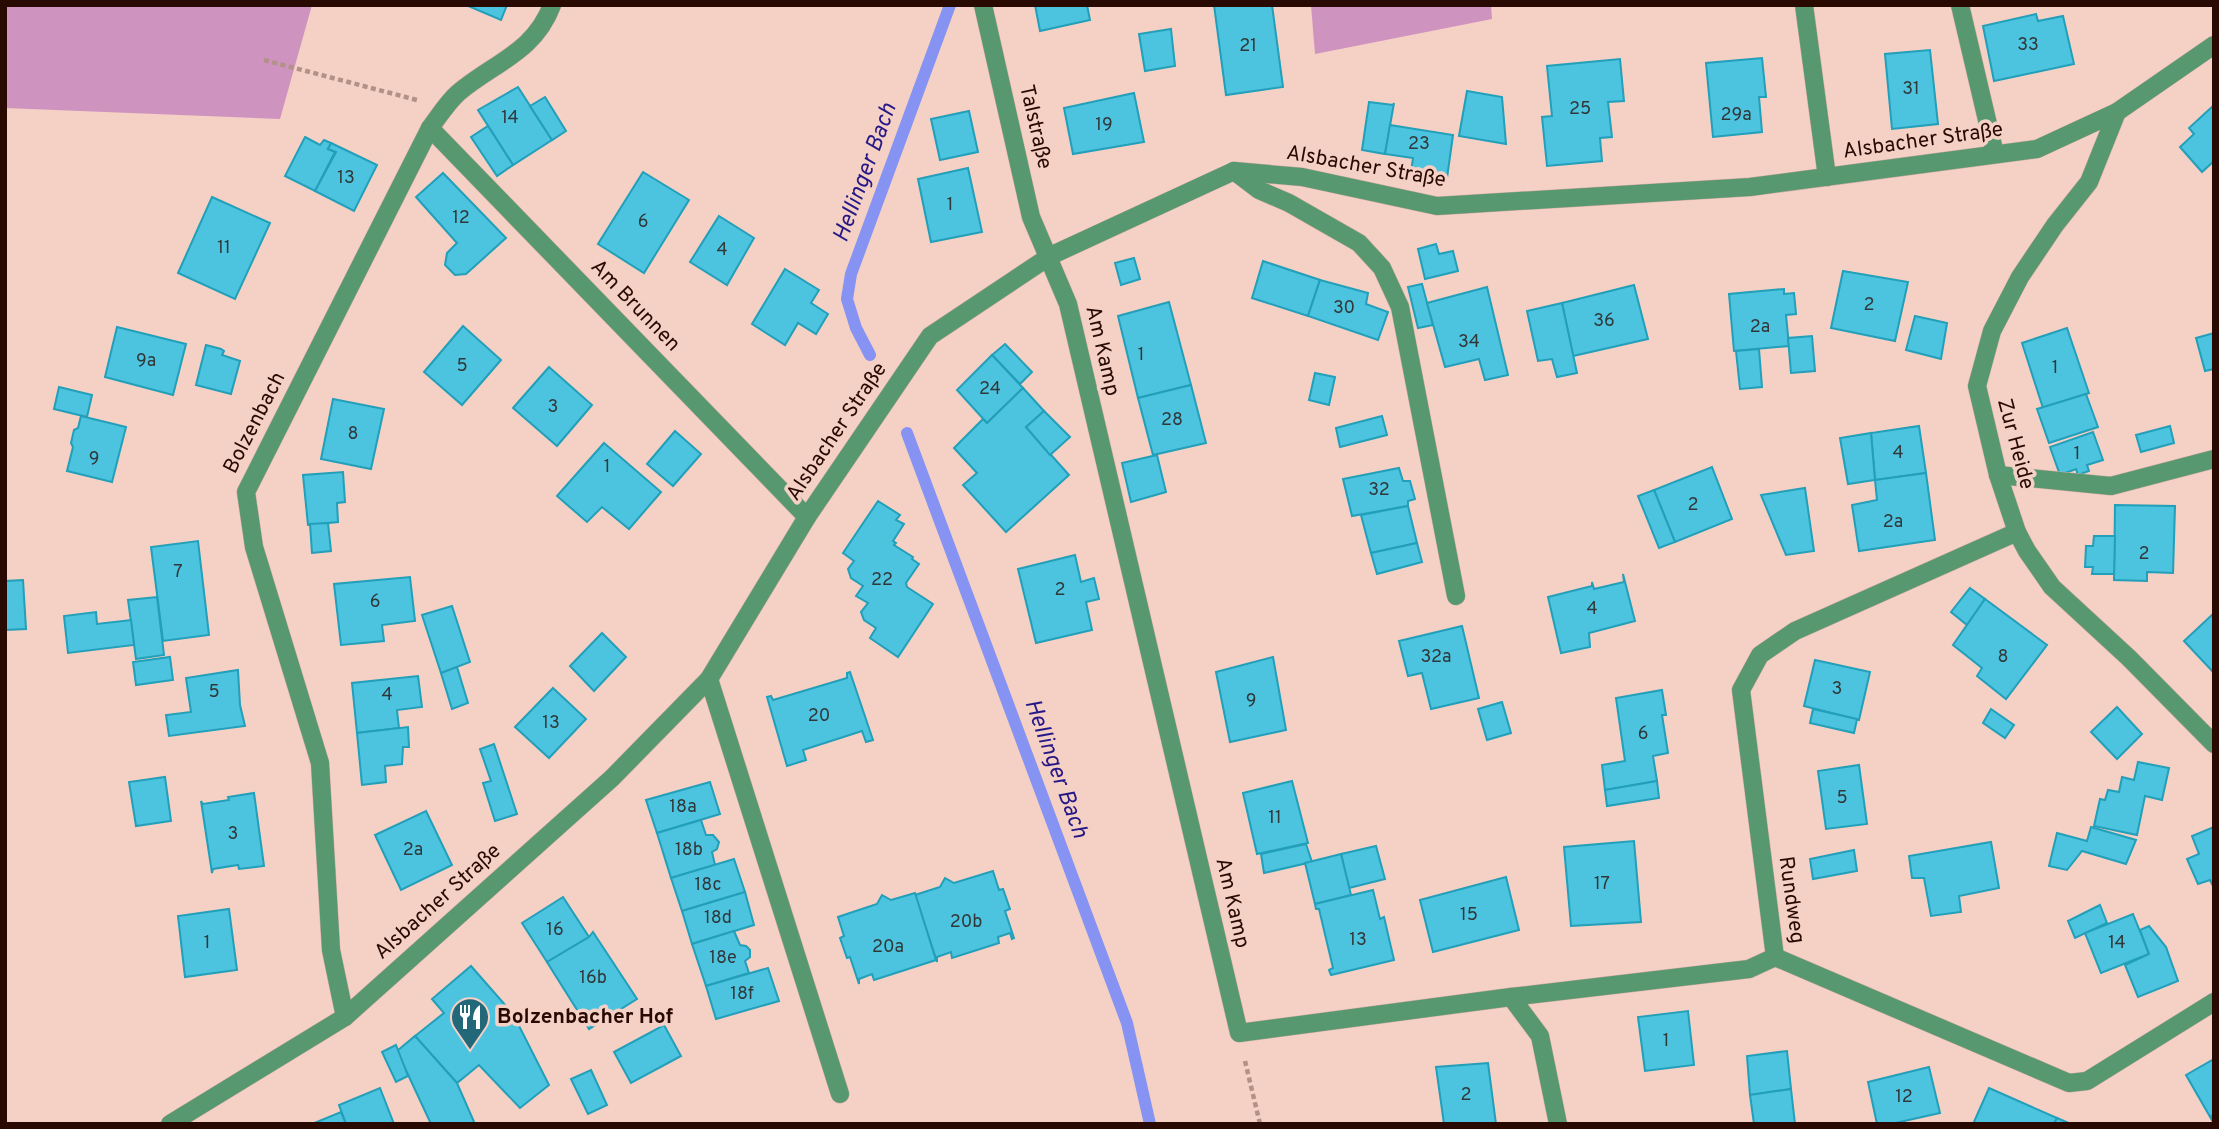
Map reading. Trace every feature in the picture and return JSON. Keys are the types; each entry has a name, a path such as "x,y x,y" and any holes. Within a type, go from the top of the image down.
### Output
{"street":[{"name":"Bolzenbach","path":"345,1017 331,950 320,763 254,547 246,492 430,128 457,94 531,41 547,18 552,5"},
{"name":"Talstraße","path":"983,5 1031,217 1050,257"},
{"path":"1804,5 1828,177"},
{"path":"1960,5 1995,154"},
{"name":"Alsbacher Straße","path":"170,1124 345,1017 612,778 709,679 807,517 930,336 1050,257 1234,170 1302,177 1437,206 1738,188 2037,149 2117,112 2214,45"},
{"name":"Zur Heide","path":"2117,112 2089,182 2055,225 2021,276 1992,331 1976,386 1998,475 2017,532 2027,551 2052,587 2129,658 2214,744"},
{"name":"Am Brunnen","path":"430,128 807,517"},
{"path":"1234,170 1259,190 1289,203 1359,243 1382,268 1400,307 1455,596"},
{"name":"Am Kamp","path":"1050,257 1068,303 1239,1033"},
{"path":"1998,475 2111,486 2214,459"},
{"name":"Rundweg","path":"2017,532 1795,631 1760,656 1741,690 1775,957 2069,1083 2087,1081 2214,1002"},
{"path":"709,679 840,1094"},
{"path":"1239,1033 1748,969 1775,957"},
{"path":"1511,997 1540,1036 1558,1124"}],"path":[{"path":"264,60 445,108"},
{"path":"1239,1033 1260,1124"}],"shaded area":[{"path":"5,5 312,5 280,119 5,108"},
{"path":"1311,5 1491,5 1492,19 1315,54"}],"building":[{"path":"466,5 507,5 501,20"},
{"path":"1035,5 1087,5 1090,20 1040,31"},
{"path":"1214,5 1272,5 1283,87 1226,95"},
{"path":"2036,14 2038,21 2063,16 2074,64 1994,81 1983,26"},
{"path":"1171,29 1175,66 1145,71 1139,34"},
{"path":"1930,50 1938,124 1892,129 1885,54"},
{"path":"1762,58 1766,97 1759,97 1762,132 1713,137 1706,63"},
{"path":"1620,59 1624,101 1608,102 1612,137 1600,138 1602,161 1547,166 1542,117 1552,116 1547,66"},
{"path":"518,87 552,140 513,165 478,110"},
{"path":"1467,91 1502,97 1506,144 1459,136"},
{"path":"1134,93 1144,142 1073,154 1064,108"},
{"path":"545,97 566,131 552,140 530,106"},
{"path":"1369,102 1394,103 1385,154 1362,150"},
{"path":"2214,105 2214,161 2202,172 2180,147 2194,134 2189,128"},
{"path":"969,111 978,152 940,160 931,119"},
{"path":"1390,125 1453,135 1447,178 1411,172 1413,158 1385,154"},
{"path":"488,126 513,165 497,176 471,137"},
{"path":"305,137 320,145 324,140 331,143 328,149 335,152 315,191 285,176"},
{"path":"331,143 377,165 354,211 315,191 336,152 328,149"},
{"path":"968,168 982,232 931,242 918,179"},
{"path":"643,172 689,200 644,273 598,244"},
{"path":"443,173 506,238 466,274 455,275 445,265 447,253 457,243 416,197"},
{"path":"212,197 270,223 235,299 178,273"},
{"path":"719,216 754,238 727,285 690,262"},
{"path":"1436,244 1439,254 1453,251 1458,271 1425,279 1418,249"},
{"path":"1134,258 1140,279 1121,285 1115,263"},
{"path":"1263,261 1320,280 1308,316 1252,298"},
{"path":"785,269 819,290 811,303 828,314 816,334 798,323 785,345 752,324"},
{"path":"1843,271 1908,282 1895,341 1831,328"},
{"path":"1320,280 1368,293 1366,304 1388,312 1378,340 1308,316"},
{"path":"1422,284 1433,325 1418,328 1408,287"},
{"path":"1634,285 1648,339 1573,356 1562,303"},
{"path":"1487,287 1508,375 1485,380 1479,359 1445,367 1427,303"},
{"path":"1784,289 1784,294 1794,293 1796,314 1786,315 1789,346 1734,351 1729,294"},
{"path":"1169,302 1191,385 1138,398 1118,316"},
{"path":"1562,303 1577,373 1557,377 1552,359 1538,361 1527,311"},
{"path":"1915,316 1947,323 1941,359 1906,350"},
{"path":"463,326 501,360 462,405 424,372"},
{"path":"117,327 186,344 173,395 105,377"},
{"path":"2067,328 2089,393 2043,408 2022,343"},
{"path":"2214,333 2214,369 2205,371 2196,338"},
{"path":"1812,336 1815,371 1791,373 1788,338"},
{"path":"1005,344 1032,372 1020,384 992,355"},
{"path":"206,345 221,349 224,351 222,355 240,361 231,394 196,385"},
{"path":"1759,349 1762,387 1740,389 1736,351"},
{"path":"992,355 1023,388 987,423 957,390"},
{"path":"549,367 592,405 557,446 513,408"},
{"path":"1315,373 1335,377 1329,405 1309,400"},
{"path":"1191,385 1206,443 1153,455 1138,398"},
{"path":"59,387 92,395 87,417 54,409"},
{"path":"1023,388 1044,411 1026,427 1069,475 1006,532 963,485 977,473 954,448 983,419 987,423"},
{"path":"2086,394 2098,427 2049,443 2037,409"},
{"path":"333,399 384,409 371,469 321,459"},
{"path":"1044,411 1070,437 1050,455 1026,427"},
{"path":"81,416 126,427 112,482 67,471 74,430 78,428"},
{"path":"1382,416 1387,435 1340,447 1336,428"},
{"path":"1919,426 1926,473 1875,480 1871,433"},
{"path":"2170,426 2174,443 2141,452 2136,435"},
{"path":"675,431 701,454 673,486 647,464"},
{"path":"2093,432 2103,460 2087,465 2089,471 2078,475 2076,469 2060,475 2050,447"},
{"path":"1871,433 1875,480 1848,484 1840,438"},
{"path":"604,443 661,492 629,529 602,507 587,522 557,496"},
{"path":"1157,455 1166,492 1131,502 1122,463"},
{"path":"1712,467 1732,519 1675,542 1654,490"},
{"path":"1399,468 1403,481 1410,481 1415,499 1408,501 1408,506 1352,516 1343,479"},
{"path":"343,472 345,502 337,503 338,522 308,525 303,475"},
{"path":"1926,473 1935,540 1859,551 1852,505 1877,500 1875,480"},
{"path":"1805,488 1814,551 1786,555 1761,495"},
{"path":"1654,490 1675,542 1659,548 1638,496"},
{"path":"878,501 900,515 896,520 904,524 893,541 896,543 894,545 919,564 906,583 907,587 933,604 898,657 870,638 876,628 864,620 861,612 868,603 856,596 863,586 851,578 848,569 854,561 843,553"},
{"path":"2115,505 2175,506 2173,573 2147,572 2147,581 2114,580"},
{"path":"1408,506 1417,543 1371,553 1361,515"},
{"path":"328,523 331,551 312,553 310,524"},
{"path":"2094,536 2115,536 2114,574 2092,574 2093,567 2085,567 2086,546 2093,546"},
{"path":"198,541 209,635 163,641 151,547"},
{"path":"1417,543 1422,562 1377,574 1371,553"},
{"path":"1075,555 1081,582 1094,578 1099,599 1086,602 1092,630 1036,643 1018,569"},
{"path":"1623,574 1635,621 1589,633 1590,647 1561,653 1548,597 1592,586 1592,582 1594,589 1624,582"},
{"path":"410,577 415,621 382,625 384,641 341,645 334,584"},
{"path":"23,580 26,629 5,630 5,581"},
{"path":"1970,588 1985,599 1967,625 1951,612"},
{"path":"157,597 164,655 136,659 128,600"},
{"path":"1985,599 2047,645 2006,699 1977,676 1982,668 1953,645"},
{"path":"452,606 470,662 441,673 422,615"},
{"path":"96,612 97,624 131,620 134,645 68,653 64,616"},
{"path":"2214,613 2214,673 2184,641"},
{"path":"1462,626 1479,698 1431,709 1422,673 1408,676 1399,641"},
{"path":"602,633 626,657 594,691 570,666"},
{"path":"170,657 173,680 136,685 133,662"},
{"path":"1273,657 1286,730 1230,742 1216,672"},
{"path":"1815,660 1870,672 1859,720 1804,706"},
{"path":"457,667 468,703 452,709 441,673"},
{"path":"238,670 240,705 245,726 169,736 166,715 191,712 186,678"},
{"path":"850,672 873,740 866,742 862,731 803,750 806,760 787,766 767,697 771,696 773,700 847,678 847,673"},
{"path":"418,676 422,707 397,710 399,728 357,733 352,683"},
{"path":"553,688 586,719 549,758 515,727"},
{"path":"1662,690 1666,715 1662,715 1668,753 1653,756 1657,781 1605,790 1602,765 1625,761 1616,698"},
{"path":"1502,702 1511,733 1487,740 1478,709"},
{"path":"2117,707 2142,734 2117,759 2091,732"},
{"path":"1813,709 1857,719 1854,733 1810,723"},
{"path":"1991,709 2014,725 2005,738 1983,723"},
{"path":"408,727 409,747 403,747 402,764 385,766 386,782 362,785 357,733"},
{"path":"494,744 517,814 495,821 483,783 491,781 480,749"},
{"path":"2138,762 2169,768 2162,800 2145,796 2137,835 2094,826 2100,799 2105,800 2108,790 2119,792 2122,777 2134,780"},
{"path":"1859,765 1867,824 1826,829 1818,771"},
{"path":"165,777 171,821 136,826 129,782"},
{"path":"1292,781 1308,843 1257,854 1243,793"},
{"path":"1657,781 1659,798 1607,806 1605,790"},
{"path":"710,782 720,814 657,833 646,800"},
{"path":"254,793 264,866 239,869 238,865 213,869 212,873 201,801 203,804"},
{"path":"426,811 452,865 401,890 375,835"},
{"path":"701,820 706,835 713,835 719,842 717,849 712,852 715,865 671,878 657,833"},
{"path":"2091,827 2136,840 2126,864 2082,851 2067,870 2049,866 2057,833 2087,841"},
{"path":"2214,827 2214,888 2210,880 2198,884 2187,859 2199,854 2192,836"},
{"path":"1634,841 1641,922 1571,926 1564,847"},
{"path":"1991,842 1999,888 1959,896 1961,912 1931,916 1924,878 1912,878 1909,856"},
{"path":"1306,844 1312,862 1264,873 1261,854"},
{"path":"1376,846 1385,879 1349,888 1341,854"},
{"path":"1854,850 1857,871 1813,879 1810,859"},
{"path":"1341,854 1351,895 1315,904 1305,863"},
{"path":"734,859 745,892 682,911 671,878"},
{"path":"993,871 999,890 1003,889 1010,909 1005,911 1014,938 1012,939 1010,933 998,937 999,943 952,958 951,952 937,957 937,962 915,895 940,887 945,878 954,883"},
{"path":"1506,877 1519,930 1433,952 1420,900"},
{"path":"1373,890 1380,919 1384,917 1394,960 1331,975 1329,970 1333,968 1319,909 1316,909 1315,904"},
{"path":"745,892 754,925 692,944 682,911"},
{"path":"915,893 936,960 874,980 872,974 859,979 859,984 840,938 844,936 838,917 877,904 882,895 891,900"},
{"path":"563,897 589,937 547,962 522,923"},
{"path":"2100,905 2107,923 2075,938 2068,921"},
{"path":"229,909 237,970 185,977 178,916"},
{"path":"2133,914 2149,954 2101,973 2085,933"},
{"path":"2149,926 2166,947 2178,981 2138,997 2125,965 2149,954 2140,930"},
{"path":"734,931 740,945 750,950 750,957 745,961 749,973 706,986 692,944"},
{"path":"593,932 637,999 589,1029 547,962"},
{"path":"471,966 513,1014 549,1085 520,1108 479,1065 457,1083 415,1036 444,1013 432,999"},
{"path":"768,968 779,1001 716,1019 706,986"},
{"path":"1688,1011 1694,1065 1645,1071 1638,1017"},
{"path":"664,1025 681,1056 631,1083 614,1052"},
{"path":"415,1036 457,1083 475,1124 431,1124 397,1051"},
{"path":"396,1045 408,1076 396,1082 382,1052"},
{"path":"1787,1051 1791,1089 1750,1095 1747,1056"},
{"path":"2214,1059 2214,1114 2211,1116 2213,1122 2186,1075"},
{"path":"1488,1063 1496,1124 1444,1124 1436,1067"},
{"path":"1929,1067 1940,1113 1891,1124 1877,1124 1868,1082"},
{"path":"591,1070 607,1105 588,1114 571,1079"},
{"path":"380,1088 394,1124 346,1124 339,1105"},
{"path":"1989,1088 2057,1118 2054,1124 1973,1124"},
{"path":"1791,1089 1795,1124 1754,1124 1750,1095"},
{"path":"341,1112 346,1124 312,1124"},
{"path":"2057,1118 2071,1124 2054,1124"}],"waterway":[{"name":"Hellinger Bach","path":"870,355 856,328 847,299 851,274 950,5"},
{"name":"Hellinger Bach","path":"907,433 1127,1023 1150,1124"}],"place":[{"name":"Bolzenbacher Hof","path":"470,1051"}]}
